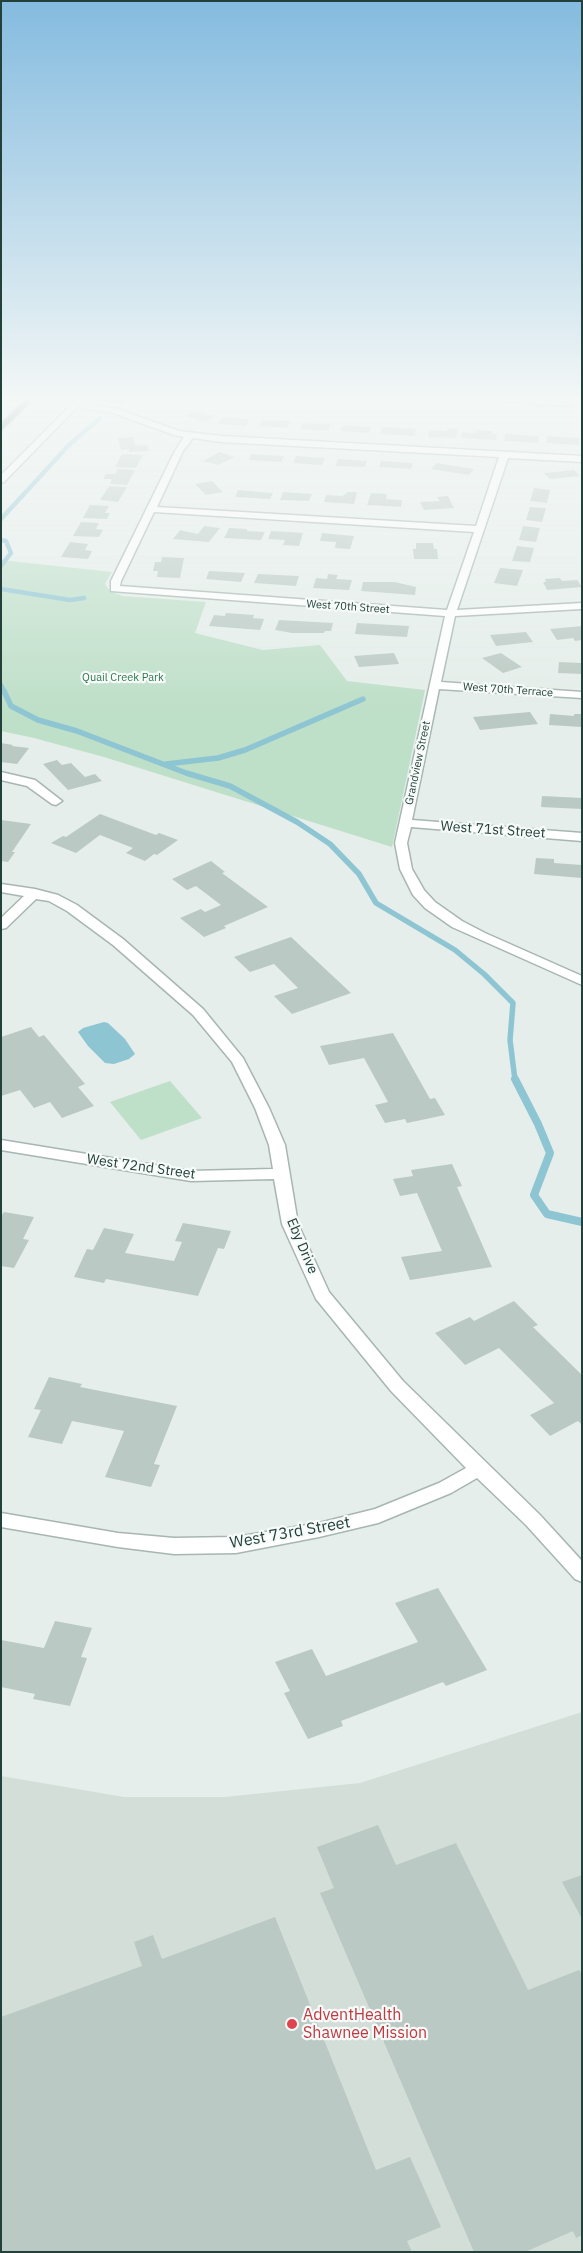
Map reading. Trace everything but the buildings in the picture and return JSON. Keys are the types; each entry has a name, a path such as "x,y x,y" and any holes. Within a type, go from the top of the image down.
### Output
{"street":[{"path":"154,502 151,509 480,529"},
{"name":"Grandview Street","path":"489,502 452,613 435,684 405,823 402,843 406,869 418,892 430,905 458,924 480,936 582,981"},
{"name":"West 70th Street","path":"151,509 116,581 115,589 419,612 452,613 582,606"},
{"name":"West 70th Terrace","path":"435,684 582,695"},
{"path":"1,776 31,783 56,801"},
{"name":"West 71st Street","path":"405,823 582,837"},
{"name":"Eby Drive","path":"1,888 53,898 72,908 118,942 198,1012 238,1061 277,1145 290,1224 322,1294 397,1386 479,1469 533,1520 582,1574"},
{"path":"1,926 35,894"},
{"name":"West 72nd Street","path":"1,1145 192,1176 281,1174"},
{"name":"West 73rd Street","path":"1,1520 118,1540 174,1546 236,1545 319,1530 378,1516 446,1488 479,1469"}],"shaded area":[{"name":"AdventHealth Shawnee Mission","path":"582,1712 582,2252 1,2252 1,1776 124,1797 225,1797 360,1783"}],"green space":[{"name":"Quail Creek Park","path":"1,560 112,572 105,584 111,592 123,596 206,602 195,633 263,650 320,645 347,681 425,690 392,847 104,757 1,731"},
{"path":"170,1081 202,1118 141,1140 110,1102"}],"water":[{"path":"104,1022 108,1023 125,1039 135,1054 129,1059 114,1064 105,1063 88,1046 78,1032 83,1028"}],"waterway":[{"path":"1,519 16,502"},
{"path":"1,540 6,541 11,553 1,566"},
{"path":"1,589 70,600 84,598"},
{"path":"1,685 4,691"},
{"path":"4,691 11,706 38,720 77,731 186,773 230,786 297,822 330,844 359,874 376,903 455,950 484,974 513,1003 510,1040 515,1080"},
{"path":"166,764 218,758 245,750 363,699"},
{"path":"515,1079 538,1124 550,1153 534,1195 547,1214 582,1222"}],"place":[{"name":"AdventHealth Shawnee Mission","path":"292,2024"}]}
